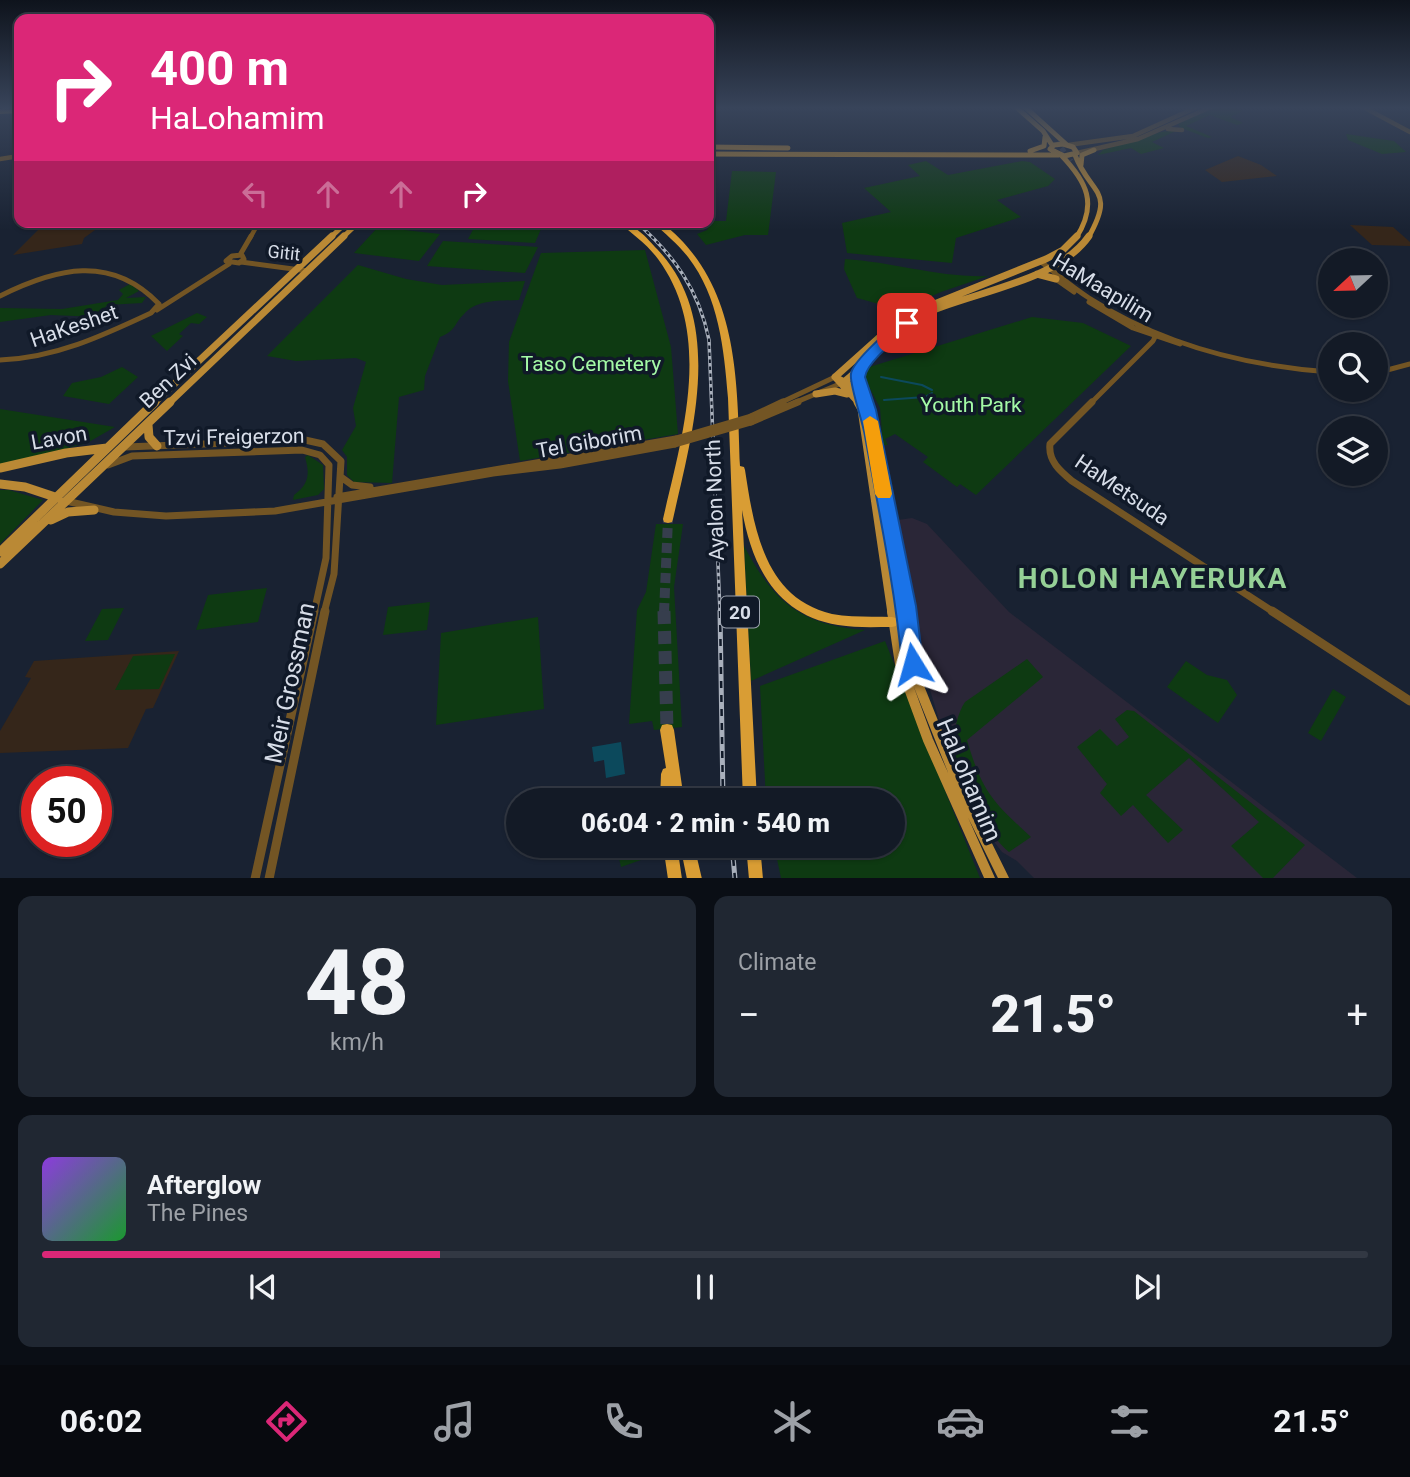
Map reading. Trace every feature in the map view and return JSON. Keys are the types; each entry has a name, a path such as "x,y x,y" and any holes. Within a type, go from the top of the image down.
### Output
{"highway":[{"path":"623,228 662,259"},
{"path":"628,228 662,259 685,300 693,339 691,402 668,520"},
{"name":"Ayalon North","path":"662,228 688,253 711,289 725,339 732,424 749,788"},
{"path":"671,228 692,250 711,289"},
{"path":"732,424 752,540 763,564 783,593 806,610 825,618 892,622"},
{"path":"667,788 667,732 675,788"},
{"path":"672,858 675,878"},
{"path":"690,858 695,878"},
{"path":"755,858 757,878"}],"main road":[{"path":"787,148 1030,151 1042,148"},
{"path":"1030,151 1038,148"},
{"path":"1055,148 1079,176 1095,204"},
{"path":"840,381 858,370 915,318 957,300 1046,269 1058,263 1091,234 1100,217 1073,148"},
{"path":"1081,166 1082,155 1094,150"},
{"path":"714,154 1074,156"},
{"path":"840,381 902,317 1038,263 1061,251 1081,232 1095,204 1096,188 1074,156"},
{"name":"Ben Zvi","path":"0,564 148,425 341,228"},
{"name":"Ben Zvi","path":"0,552 106,448 301,270 352,228"},
{"path":"1030,274 1058,278 1058,263"},
{"name":"HaLohamim","path":"858,370 906,606 908,635 918,684 939,741 979,833 1004,878"},
{"path":"840,381 859,393 867,405"},
{"name":"HaLohamim","path":"840,381 862,409 867,462 900,664 950,794 989,878"},
{"path":"816,394 835,391 852,395"},
{"path":"148,425 149,437 157,446"},
{"name":"Lavon","path":"0,468 66,453 125,447"},
{"path":"0,484 25,487 66,501"},
{"path":"34,531 64,513 94,510"},
{"path":"892,622 901,625 908,635"}],"street":[{"path":"1074,156 1104,148"},
{"path":"242,259 256,228"},
{"name":"HaKeshet","path":"0,360 26,359 69,348 155,311 229,264 228,258 242,259"},
{"name":"Gitit","path":"242,259 301,270"},
{"name":"HaMaapilim","path":"1038,263 1112,317 1147,332 1196,347"},
{"name":"HaKeshet","path":"0,296 52,276 102,270 124,274 156,300 170,299 184,293"},
{"path":"155,311 159,306 156,300"},
{"path":"1147,332 1155,337"},
{"path":"1142,351 1149,337 1147,332"},
{"name":"HaMaapilim","path":"1155,337 1276,368 1318,371"},
{"name":"HaMetsuda","path":"1155,337 1050,443 1050,457 1072,481 1410,701"},
{"path":"1388,370 1410,364"},
{"path":"1388,372 1410,369"},
{"name":"Tel Giborim","path":"66,501 94,510 135,516 184,516 257,511 329,501 489,473 546,467 676,442 751,420 816,394 840,381"},
{"name":"Tel Giborim","path":"751,420 840,381"},
{"name":"Tzvi Freigerzon","path":"125,447 314,441 330,449 338,457 342,468 341,477"},
{"name":"Tel Giborim","path":"339,499 397,484 676,442"},
{"name":"Tzvi Freigerzon","path":"101,470 128,457 309,450 320,454 329,465 329,501"},
{"path":"341,477 347,484 358,486 397,484"},
{"path":"339,499 341,477"},
{"name":"Meir Grossman","path":"269,878 315,652 334,575 339,499"},
{"name":"Meir Grossman","path":"255,878 303,653 323,576 329,501"}],"shaded area":[{"path":"1238,156 1261,165 1277,176 1222,182 1205,170"},
{"path":"1350,225 1393,227 1410,242 1410,246 1372,245"},
{"path":"40,228 98,228 84,238 82,244 13,255"},
{"path":"912,518 927,524 1009,612 1357,878 1034,878 1017,861 1002,852 988,834 960,782 946,743 915,640 898,545 898,520"},
{"path":"179,651 153,708 146,709 128,748 0,753 0,731 31,678 25,677 34,661"}],"green space":[{"path":"1110,148 1164,148 1141,154 1131,148 1098,155"},
{"path":"1367,148 1402,148 1406,152 1382,154"},
{"path":"926,161 948,175 1022,161 1030,162 1055,179 1048,186 997,200 1021,217 956,238 952,263 847,253 842,223 891,212 864,188 920,176 908,165"},
{"path":"732,171 776,172 768,235 745,235 706,245 697,234 708,228 714,228 714,221 726,221"},
{"path":"377,228 440,234 419,261 354,253"},
{"path":"474,228 541,228 535,243 468,239"},
{"path":"443,241 538,247 525,273 427,266"},
{"name":"Taso Cemetery","path":"645,250 671,347 678,434 520,461 508,381 509,342 541,253"},
{"path":"845,259 953,275 988,276 941,292 901,310 857,298 844,269"},
{"path":"358,265 406,279 442,285 525,281 519,300 482,303 469,309 452,330 440,337 425,376 424,390 399,397 392,483 354,482 347,475 347,457 342,450 356,426 353,408 366,362 356,358 296,361 267,356"},
{"path":"130,284 139,291 126,298 146,297 142,303 107,305 98,317 51,315 0,322 0,308 62,309 118,300 123,294 119,290"},
{"path":"197,313 207,317 199,324 191,323 179,334 183,336 167,351 151,336"},
{"name":"Youth Park","path":"1032,317 1083,323 1131,346 976,495 960,484 957,487 923,462 928,457 895,434 885,439 888,445 883,445 880,408 863,375 866,368"},
{"path":"122,367 138,377 109,404 63,396 72,383 101,377"},
{"path":"0,409 115,427 87,443 0,465"},
{"path":"308,455 323,465 324,489 318,495 293,500 307,478 305,457"},
{"path":"0,490 43,500 0,544"},
{"path":"656,524 683,524 674,587 682,727 654,730 652,721 629,724 637,610 646,592"},
{"path":"744,546 766,582 791,607 823,623 865,630 751,681"},
{"path":"267,588 258,622 196,630 208,595"},
{"path":"430,602 427,630 383,635 388,607"},
{"path":"124,608 108,640 85,641 102,609"},
{"path":"538,617 544,709 436,725 441,633"},
{"path":"885,641 980,878 781,878 777,858 905,858 905,788 765,788 760,686"},
{"path":"175,654 159,689 115,690 133,656"},
{"path":"1027,659 1043,677 967,740 978,772 990,795 1031,837 1009,852 984,822 962,782 954,759 954,737 959,714 965,702"},
{"path":"1186,661 1207,675 1227,680 1237,695 1218,723 1167,687"},
{"path":"1333,689 1346,697 1321,741 1308,733"},
{"path":"1127,710 1134,711 1305,845 1273,878 1263,878 1231,846 1259,822 1189,758 1146,795 1183,830 1168,843 1133,805 1121,816 1100,793 1107,784 1077,747 1100,729 1117,746 1129,737 1115,719"},
{"path":"619,858 647,858 621,867"}],"water":[{"path":"621,742 625,774 606,778 604,760 594,762 592,747"}],"waterway":[{"path":"881,377 922,385 932,390"},
{"path":"884,400 925,397 932,393"}],"tunnel":[{"path":"1061,148 1071,161"},
{"path":"664,612 668,519"},
{"path":"664,612 667,730"}],"railway":[{"path":"643,228 662,247 692,289 709,340 720,613"},
{"path":"720,611 723,788"},
{"path":"733,858 735,878"}],"slow traffic":[{"path":"870,421 884,494"}],"district":[{"name":"HOLON HAYERUKA","path":"1153,578"}],"route":[{"path":"907,323 858,370 858,377 868,410 906,606 913,664"}]}
